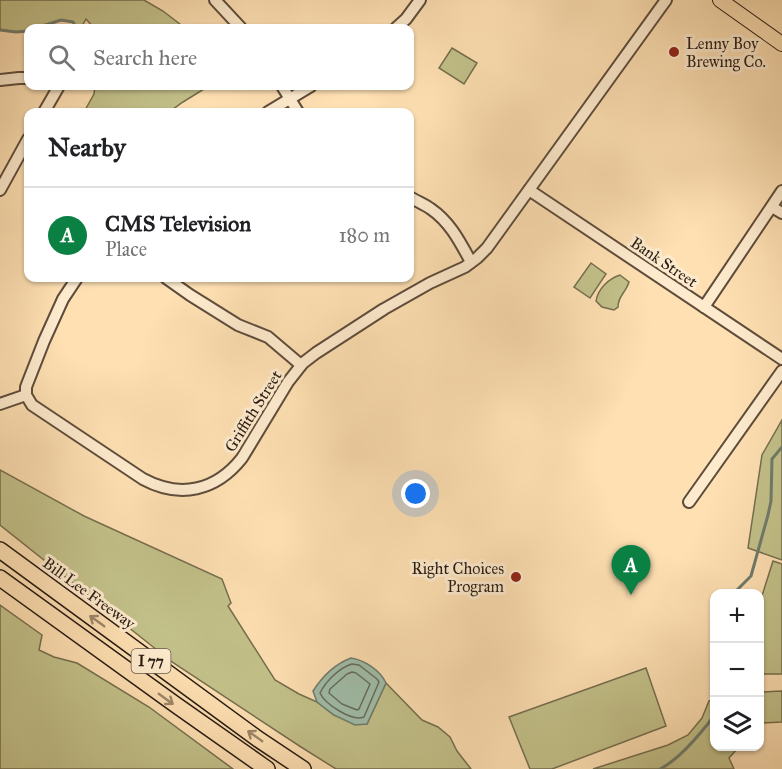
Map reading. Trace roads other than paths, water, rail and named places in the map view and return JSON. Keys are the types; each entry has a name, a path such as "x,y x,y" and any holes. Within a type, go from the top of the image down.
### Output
{"highway":[{"name":"Bill Lee Freeway","path":"0,550 248,732 303,769"},
{"name":"I 77","path":"0,578 267,769"}],"main road":[{"path":"720,0 782,44"}],"street":[{"path":"215,0 237,24"},
{"path":"400,24 420,0"},
{"name":"Griffith Street","path":"26,395 32,405 143,479 169,489 191,490 212,484 233,469 242,458 288,382 301,365 384,309 471,262 487,248 666,0"},
{"path":"0,80 24,78"},
{"path":"46,108 53,90"},
{"path":"285,90 296,108"},
{"path":"274,108 303,90"},
{"path":"0,190 24,146"},
{"name":"Bank Street","path":"529,190 782,359"},
{"path":"704,307 782,191"},
{"path":"414,199 448,223 471,262"},
{"path":"772,207 782,213"},
{"path":"0,404 26,395 26,387 49,331 63,299 74,282"},
{"path":"172,282 238,325 268,337 301,365"},
{"path":"689,502 782,371"}],"water":[{"path":"351,658 371,666 386,683 367,724 355,725 334,715 317,702 313,691 329,672"}],"waterway":[{"path":"49,24 61,20 74,24"},
{"path":"0,30 24,31"},
{"path":"738,589 751,576 771,501 772,459 782,447"},
{"path":"660,769 682,752 710,721"}],"place":[{"name":"Lenny Boy Brewing Co.","path":"674,52"},
{"name":"Right Choices Program","path":"516,577"},
{"name":"CMS Television","path":"631,595"}]}
